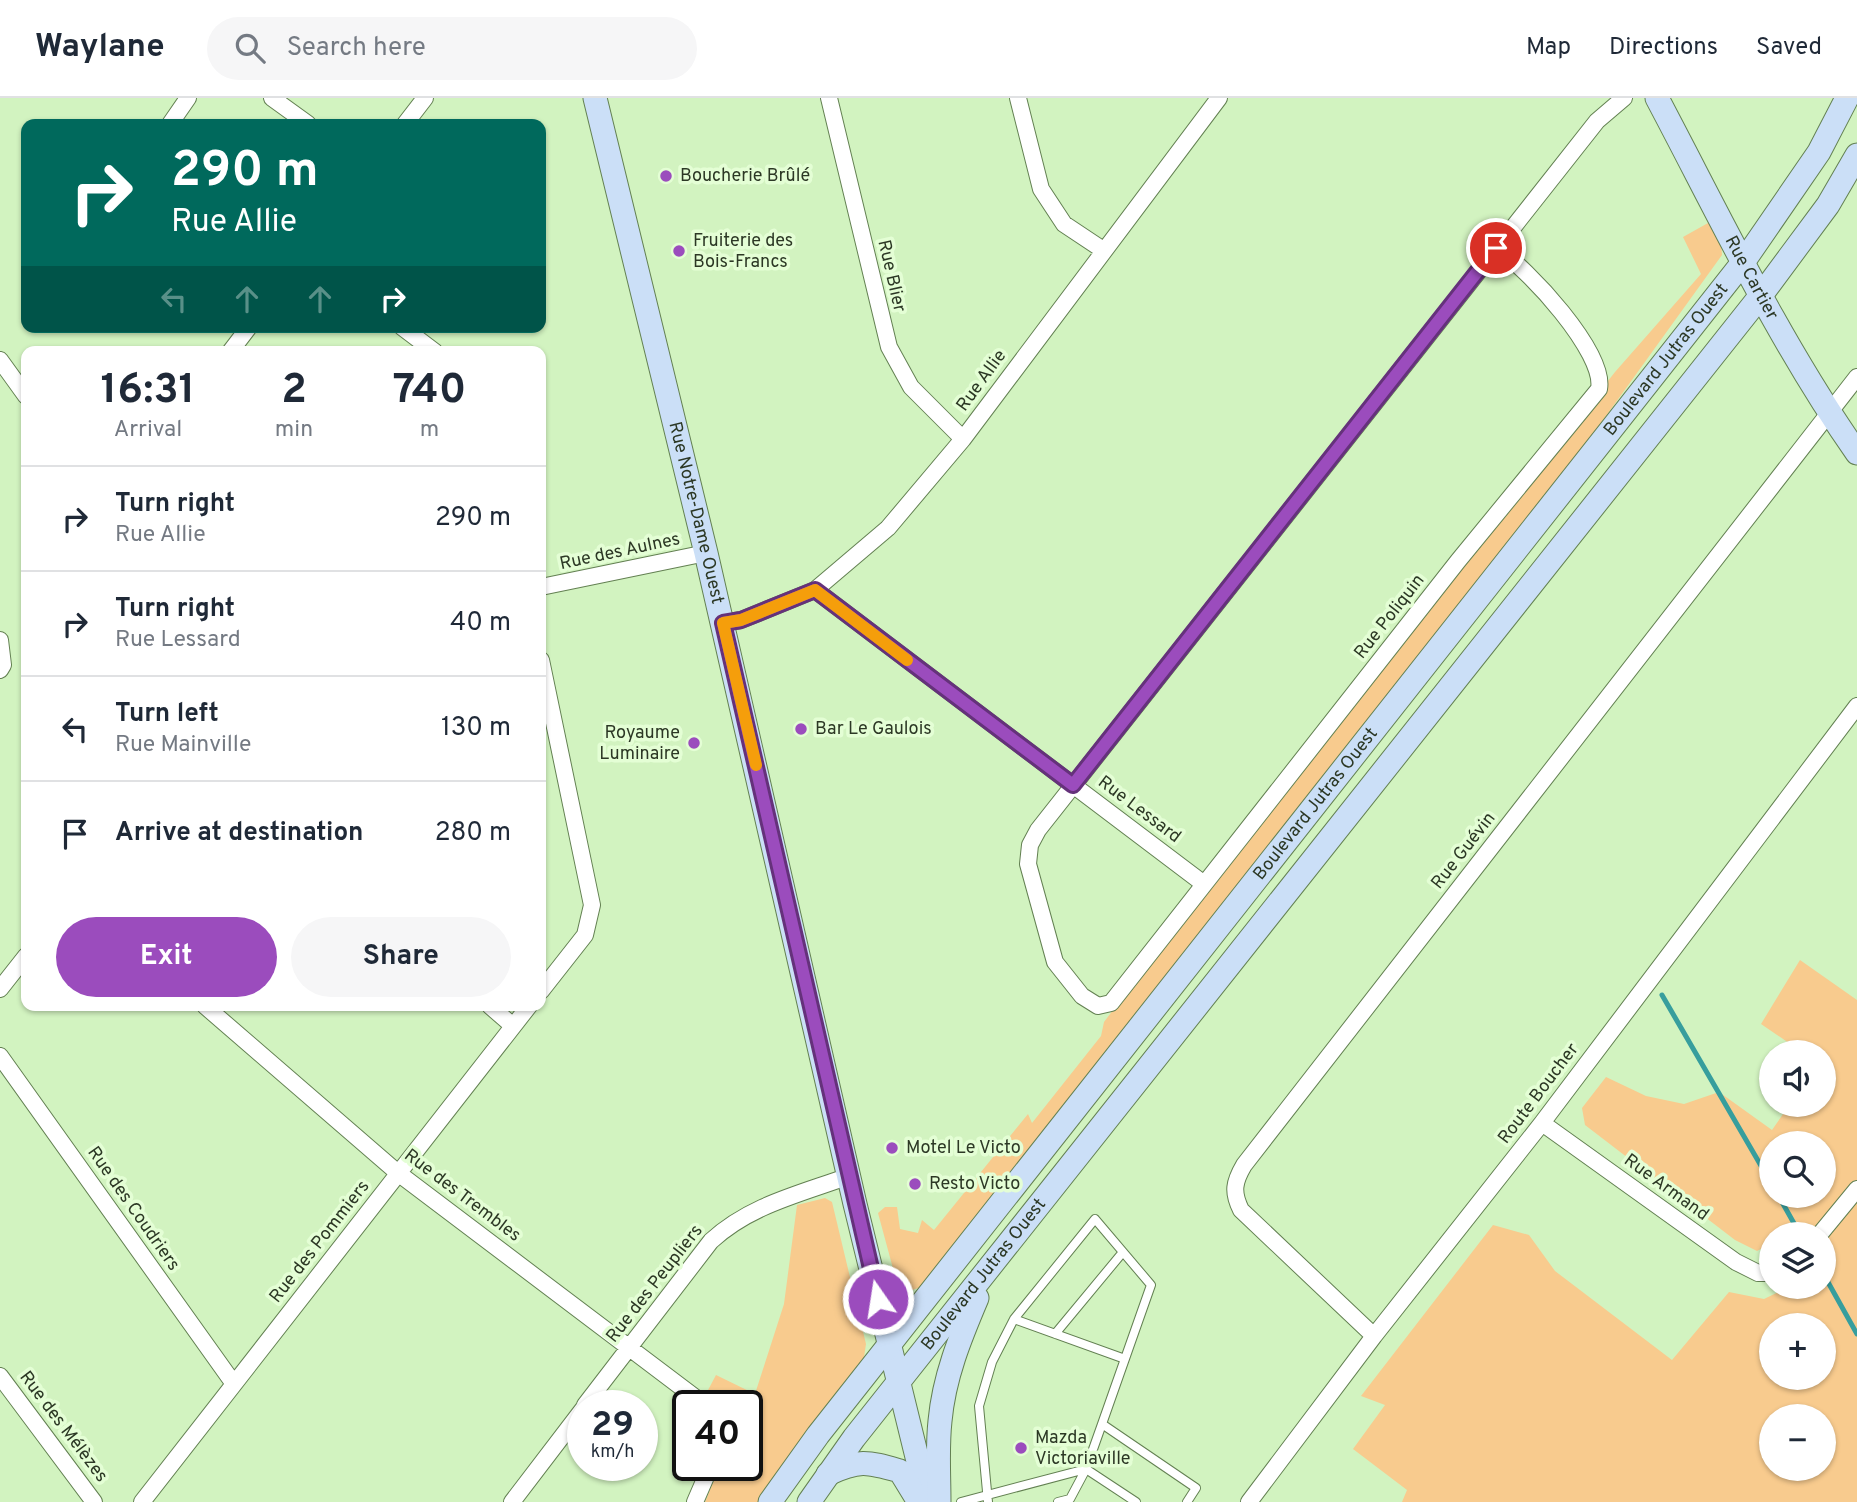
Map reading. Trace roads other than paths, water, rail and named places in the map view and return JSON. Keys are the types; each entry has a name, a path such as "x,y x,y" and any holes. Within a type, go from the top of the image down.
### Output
{"main road":[{"name":"Rue Notre-Dame Ouest","path":"595,98 723,623 849,1176 928,1502"},
{"name":"Rue Cartier","path":"1657,98 1830,415 1857,453"},
{"name":"Boulevard Jutras Ouest","path":"770,1502 818,1435 1744,261 1819,152 1847,98"},
{"name":"Boulevard Jutras Ouest","path":"809,1502 828,1474 1211,985 1762,294 1828,205 1857,155"},
{"path":"939,1502 939,1424 947,1375 990,1269"},
{"path":"828,1474 850,1464 866,1462 900,1472 919,1502"}],"street":[{"path":"173,119 188,98"},
{"path":"272,98 301,119"},
{"path":"409,119 425,98"},
{"name":"Rue Blier","path":"829,98 889,347 911,387 963,439"},
{"path":"1018,98 1041,189 1064,224 1103,250"},
{"name":"Rue Allie","path":"723,623 741,620 815,590 888,528 963,439 1219,98"},
{"path":"1073,785 1597,121 1624,98"},
{"name":"Rue Poliquin","path":"1073,785 1038,830 1030,845 1028,864 1055,962 1082,996 1098,1006 1111,1003 1450,572 1599,388 1601,376 1593,356 1541,288 1514,259 1496,248"},
{"path":"410,333 427,346"},
{"path":"0,360 21,389"},
{"name":"Rue Guévin","path":"1374,1336 1241,1210 1235,1198 1234,1181 1252,1154 1857,377"},
{"name":"Rue des Aulnes","path":"546,586 706,553"},
{"name":"Rue Lessard","path":"815,590 1204,884"},
{"path":"0,640 3,665 0,670"},
{"name":"Route Boucher","path":"1249,1502 1374,1336 1542,1123 1857,706"},
{"path":"546,984 584,935 592,905 547,724"},
{"path":"0,989 21,962"},
{"name":"Rue des Trembles","path":"211,1011 398,1173 686,1390"},
{"path":"496,1011 513,1026"},
{"name":"Rue des Pommiers","path":"142,1502 525,1011"},
{"name":"Rue des Coudriers","path":"0,1056 234,1384"},
{"name":"Rue Armand","path":"1542,1123 1736,1262 1759,1273"},
{"name":"Rue des Peupliers","path":"597,1390 711,1241 727,1227 763,1206 849,1176"},
{"path":"1830,1222 1857,1189"},
{"name":"Rue des Mélèzes","path":"0,1376 94,1502"},
{"name":"Rue des Peupliers","path":"512,1502 567,1429"},
{"path":"695,1502 704,1481"}],"lane":[{"path":"987,1498 979,1406 992,1362 1014,1319 1095,1220 1151,1285 1086,1469 1070,1499 1058,1502"},
{"path":"1055,1334 1123,1252"},
{"path":"1014,1319 1125,1359"},
{"path":"1102,1424 1196,1488 1186,1502"},
{"path":"961,1502 987,1498 1086,1469 1136,1502"}],"waterway":[{"path":"1662,995 1759,1162"},
{"path":"1785,1208 1793,1222"},
{"path":"1836,1296 1857,1334"}],"place":[{"name":"Boucherie Brûlé","path":"666,176"},
{"name":"Fruiterie des Bois-Francs","path":"679,251"},
{"name":"Bar Le Gaulois","path":"801,729"},
{"name":"Royaume Luminaire","path":"694,743"},
{"name":"Motel Le Victo","path":"892,1148"},
{"name":"Resto Victo","path":"915,1184"},
{"name":"Mazda Victoriaville","path":"1021,1448"}]}
